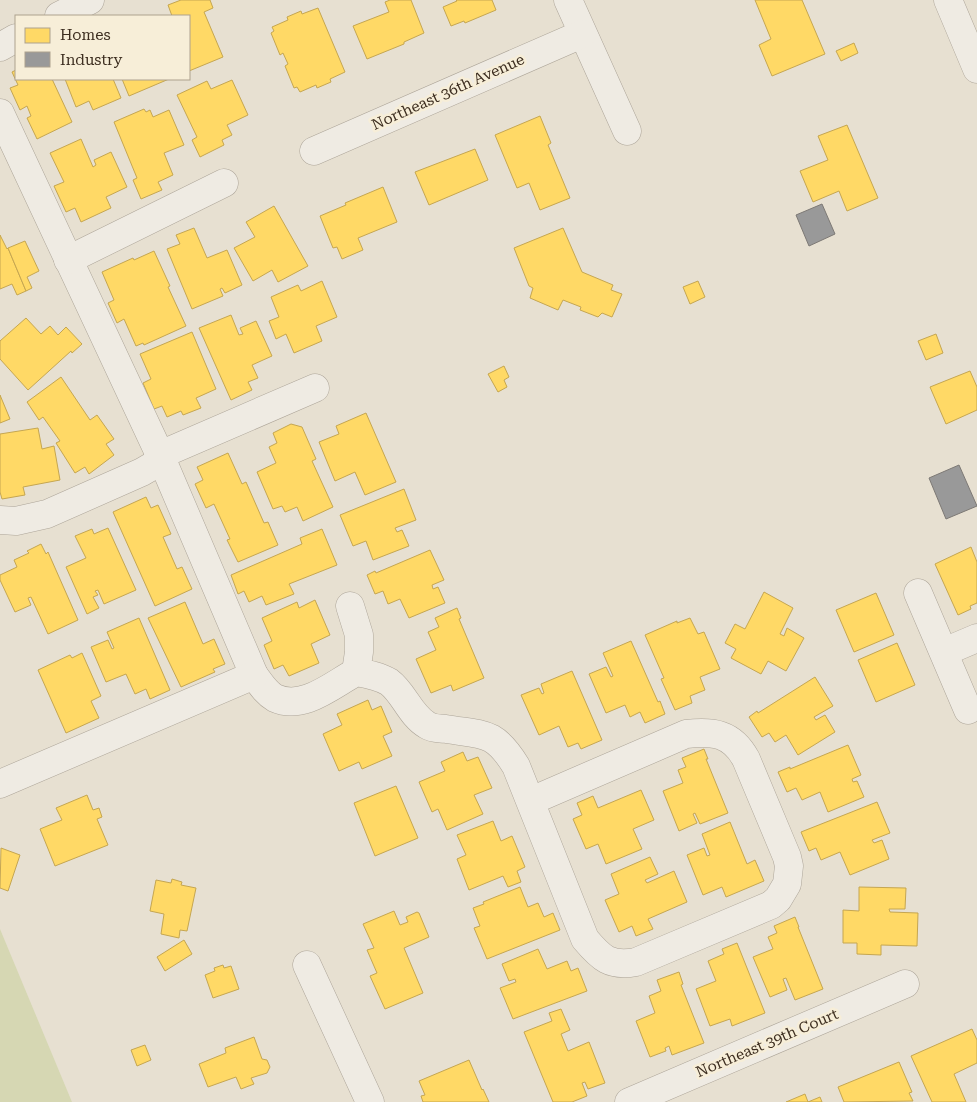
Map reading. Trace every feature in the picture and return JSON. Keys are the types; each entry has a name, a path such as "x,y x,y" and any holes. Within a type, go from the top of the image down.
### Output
{"street":[{"path":"61,15 90,0"},
{"path":"568,0 627,131"},
{"path":"948,0 977,69"},
{"name":"Northeast 36th Avenue","path":"314,151 582,34"},
{"path":"0,47 15,39"},
{"path":"0,113 160,455 254,675 264,688 274,697 295,702 308,699 356,672 388,682 408,707 424,724 431,728 476,732 486,735 503,746 516,766 531,801 585,939 596,953 610,962 625,964 636,962 759,911 778,899 787,884 789,866 787,857 746,758 736,744 711,732 686,734 531,801"},
{"path":"68,260 224,182"},
{"path":"0,520 16,521 47,514 142,472 154,465 160,455 315,388"},
{"path":"918,593 968,710"},
{"path":"350,606 359,635 356,672"},
{"path":"944,652 977,638"},
{"path":"0,784 254,675"},
{"path":"307,965 370,1102"},
{"name":"Northeast 39th Court","path":"629,1102 905,984"}],"green space":[{"path":"0,929 72,1102 0,1102"}],"building: Homes":[{"path":"181,0 210,0 213,8 204,12 223,57 190,71 190,15 172,15 168,5"},
{"path":"390,0 411,0 424,33 404,42 404,44 367,59 353,26 389,12 385,2"},
{"path":"456,0 492,0 496,10 465,23 464,21 451,26 443,7"},
{"path":"755,0 802,0 825,54 772,76 759,45 771,39"},
{"path":"318,8 345,72 330,79 331,82 317,88 316,85 300,92 297,87 294,88 285,66 288,64 283,53 280,55 271,33 274,31 272,27 288,20 287,17 301,11 302,14"},
{"path":"854,43 858,53 841,61 836,51"},
{"path":"16,80 52,80 72,122 37,139 27,118 31,116 27,106 20,110 10,88 18,85"},
{"path":"65,80 113,80 121,98 93,110 89,101 76,107"},
{"path":"122,80 167,80 129,96"},
{"path":"232,80 248,115 227,125 232,135 222,140 224,145 200,157 192,140 197,137 177,95 207,81 211,89"},
{"path":"144,109 146,112 150,110 153,117 169,110 184,145 164,153 173,175 158,182 162,190 141,199 133,180 137,178 114,122"},
{"path":"540,116 551,143 548,145 570,198 540,210 529,183 517,188 495,135"},
{"path":"847,125 878,198 847,211 839,191 813,202 800,171 828,160 818,136"},
{"path":"81,139 93,167 96,165 94,160 111,152 127,187 106,197 111,208 81,222 75,208 66,212 54,186 64,182 50,153"},
{"path":"475,149 488,180 429,205 415,172"},
{"path":"383,187 397,222 358,238 363,250 342,259 337,247 333,248 320,216"},
{"path":"274,206 308,266 278,282 272,270 253,281 234,248 255,237 246,222"},
{"path":"194,228 207,258 227,250 242,285 225,293 222,288 220,289 223,296 192,309 167,249 180,244 176,235"},
{"path":"563,228 582,272 613,285 611,290 622,294 612,317 602,313 598,317 580,310 581,307 563,300 558,310 530,298 533,288 529,286 514,248"},
{"path":"0,235 8,248 26,291 17,295 12,284 0,289"},
{"path":"25,241 39,271 27,277 32,288 26,291 8,248"},
{"path":"154,251 186,326 144,345 143,343 136,346 124,319 117,323 108,303 114,300 102,272"},
{"path":"322,281 337,317 316,326 322,341 294,353 286,334 276,339 269,321 279,317 271,297 298,285 301,291"},
{"path":"698,281 705,297 690,304 683,287"},
{"path":"231,315 239,335 243,334 240,328 256,321 272,356 252,365 258,378 248,382 252,390 231,400 199,328"},
{"path":"26,318 41,334 50,326 58,335 66,327 82,344 72,353 71,351 28,390 0,359 0,341"},
{"path":"192,332 216,389 196,398 201,408 183,415 181,411 167,417 162,406 154,409 143,383 151,379 140,354"},
{"path":"936,334 943,353 926,360 918,341"},
{"path":"504,366 509,377 504,380 507,387 498,392 488,374"},
{"path":"970,371 977,387 977,410 946,424 930,387"},
{"path":"61,377 90,420 97,415 114,439 106,444 114,455 89,474 85,467 75,473 56,443 60,441 43,417 39,420 27,402"},
{"path":"0,395 10,419 0,423"},
{"path":"366,413 396,482 365,495 355,472 335,481 319,442 339,434 336,426"},
{"path":"291,424 302,427 316,459 312,461 333,507 303,521 297,507 285,512 282,506 273,509 257,472 276,463 269,447 277,443 273,433"},
{"path":"38,428 42,449 54,446 60,480 23,487 25,495 2,499 0,492 0,434"},
{"path":"228,453 242,484 246,482 264,523 268,522 278,545 238,562 227,540 230,539 214,504 206,508 195,484 203,480 197,467"},
{"path":"404,489 416,520 395,528 397,532 402,530 409,546 373,560 366,541 353,546 340,515"},
{"path":"146,497 151,508 158,505 171,534 163,537 177,569 182,567 192,589 155,606 113,512"},
{"path":"108,528 136,590 104,604 98,590 95,591 98,595 93,597 99,608 87,614 66,567 86,558 75,536 92,529 94,534"},
{"path":"322,529 337,565 289,584 294,594 266,605 262,596 249,602 244,591 238,594 231,575 302,544 300,538"},
{"path":"41,544 46,554 48,552 78,620 48,634 31,597 28,598 31,605 15,612 0,580 0,575 17,567 14,560 29,553 27,551"},
{"path":"971,547 977,562 977,603 970,606 971,609 958,615 935,564"},
{"path":"430,550 444,580 432,585 433,589 438,587 445,603 409,618 400,599 388,604 383,591 375,594 367,575"},
{"path":"764,592 793,608 780,634 784,636 787,628 804,638 786,671 768,661 761,674 731,658 736,649 725,643 735,624 745,629"},
{"path":"876,593 894,635 854,652 836,610"},
{"path":"315,600 330,635 311,644 319,663 289,676 283,665 274,669 264,645 272,641 262,618 297,602 299,608"},
{"path":"185,602 203,644 214,639 225,664 213,669 215,672 181,687 148,618"},
{"path":"457,608 461,618 459,619 484,678 453,691 451,685 431,693 416,659 436,650 428,632 439,627 435,618"},
{"path":"139,618 170,690 150,699 146,689 135,694 126,674 106,682 91,647 108,640 112,649 114,648 107,632"},
{"path":"690,618 698,634 704,632 720,669 700,677 705,690 690,696 692,703 675,710 661,679 664,678 645,635 677,621 677,623"},
{"path":"631,641 665,714 645,723 640,712 630,717 625,705 606,713 589,674 606,667 611,677 613,676 603,653"},
{"path":"897,643 915,685 876,702 858,660"},
{"path":"82,653 101,696 91,701 99,718 66,733 38,670 70,655 72,658"},
{"path":"572,671 602,740 581,749 578,743 568,747 559,726 539,735 521,695 539,688 542,694 544,693 541,684"},
{"path":"815,677 833,706 814,717 816,720 825,715 835,732 798,755 786,735 775,742 769,733 762,737 749,717"},
{"path":"368,700 372,710 381,706 392,732 383,736 392,756 362,769 359,762 339,771 323,734 342,725 337,714"},
{"path":"848,745 861,775 852,779 853,782 857,781 864,797 828,812 820,792 802,800 796,788 787,792 778,772 790,767 790,769"},
{"path":"704,749 708,759 706,759 728,813 700,824 695,813 693,814 697,823 679,831 663,791 683,783 678,770 686,767 682,758"},
{"path":"463,752 467,761 478,757 492,788 474,795 483,814 447,830 438,809 432,812 419,782 445,771 441,762"},
{"path":"396,786 418,838 375,856 354,803"},
{"path":"641,790 654,820 633,829 642,849 606,864 598,844 586,849 573,819 582,815 577,803 593,796 598,808"},
{"path":"87,795 93,810 99,808 102,817 97,819 108,845 55,866 40,829 62,820 56,808"},
{"path":"877,802 890,833 872,840 874,843 882,840 889,859 850,875 840,852 821,860 816,848 809,851 801,832"},
{"path":"493,821 501,841 512,836 525,867 517,871 521,882 508,887 503,876 469,890 457,859 466,855 457,835"},
{"path":"730,822 747,864 755,860 764,881 726,897 722,887 703,895 687,855 704,848 707,856 710,855 702,834"},
{"path":"1,848 20,855 8,891 0,888"},
{"path":"650,857 658,874 645,880 647,883 674,871 687,902 648,919 653,929 636,936 632,926 619,932 605,900 619,894 611,874"},
{"path":"172,879 182,882 181,885 196,888 187,931 180,930 179,938 161,934 164,914 150,911 156,880 171,883"},
{"path":"520,887 528,907 538,903 544,917 553,913 560,930 487,959 474,928 480,926 473,908"},
{"path":"859,887 906,888 905,909 889,909 890,912 918,913 917,946 881,945 881,955 857,954 857,943 843,943 843,910 859,911"},
{"path":"394,911 400,925 408,922 406,917 417,912 419,913 429,937 404,948 423,993 385,1009 370,976 377,973 367,950 374,948 363,924"},
{"path":"795,917 823,989 795,1000 786,978 783,979 787,990 770,997 753,957 773,949 768,937 777,933 774,926"},
{"path":"184,940 192,954 165,971 157,957"},
{"path":"737,943 765,1013 732,1026 730,1019 710,1026 696,989 716,981 708,961 724,954 722,949"},
{"path":"538,949 547,969 567,961 571,971 578,968 587,991 513,1019 500,988 516,982 515,979 509,981 502,964"},
{"path":"223,965 224,968 231,966 239,989 213,998 205,975 215,971 214,968"},
{"path":"679,972 683,984 681,985 704,1043 672,1055 669,1046 665,1048 666,1051 650,1057 636,1021 655,1013 649,996 661,991 657,980"},
{"path":"561,1009 570,1030 561,1034 568,1051 589,1042 605,1083 588,1089 585,1082 582,1083 587,1096 572,1102 553,1102 524,1032 552,1021 549,1013"},
{"path":"972,1029 977,1040 977,1063 954,1074 966,1102 932,1102 911,1056"},
{"path":"254,1037 262,1059 267,1060 270,1067 267,1073 251,1078 254,1084 241,1089 236,1077 208,1087 199,1064 226,1053 225,1048"},
{"path":"145,1045 151,1060 137,1066 131,1050"},
{"path":"469,1060 489,1102 423,1102 421,1096 425,1095 419,1081"},
{"path":"899,1062 912,1092 909,1093 913,1101 844,1102 838,1087"},
{"path":"805,1094 808,1102 786,1102"},
{"path":"820,1097 822,1102 808,1102"}],"building: Industry":[{"path":"822,204 835,234 809,246 796,215"},
{"path":"959,465 977,506 946,519 929,478"}]}
